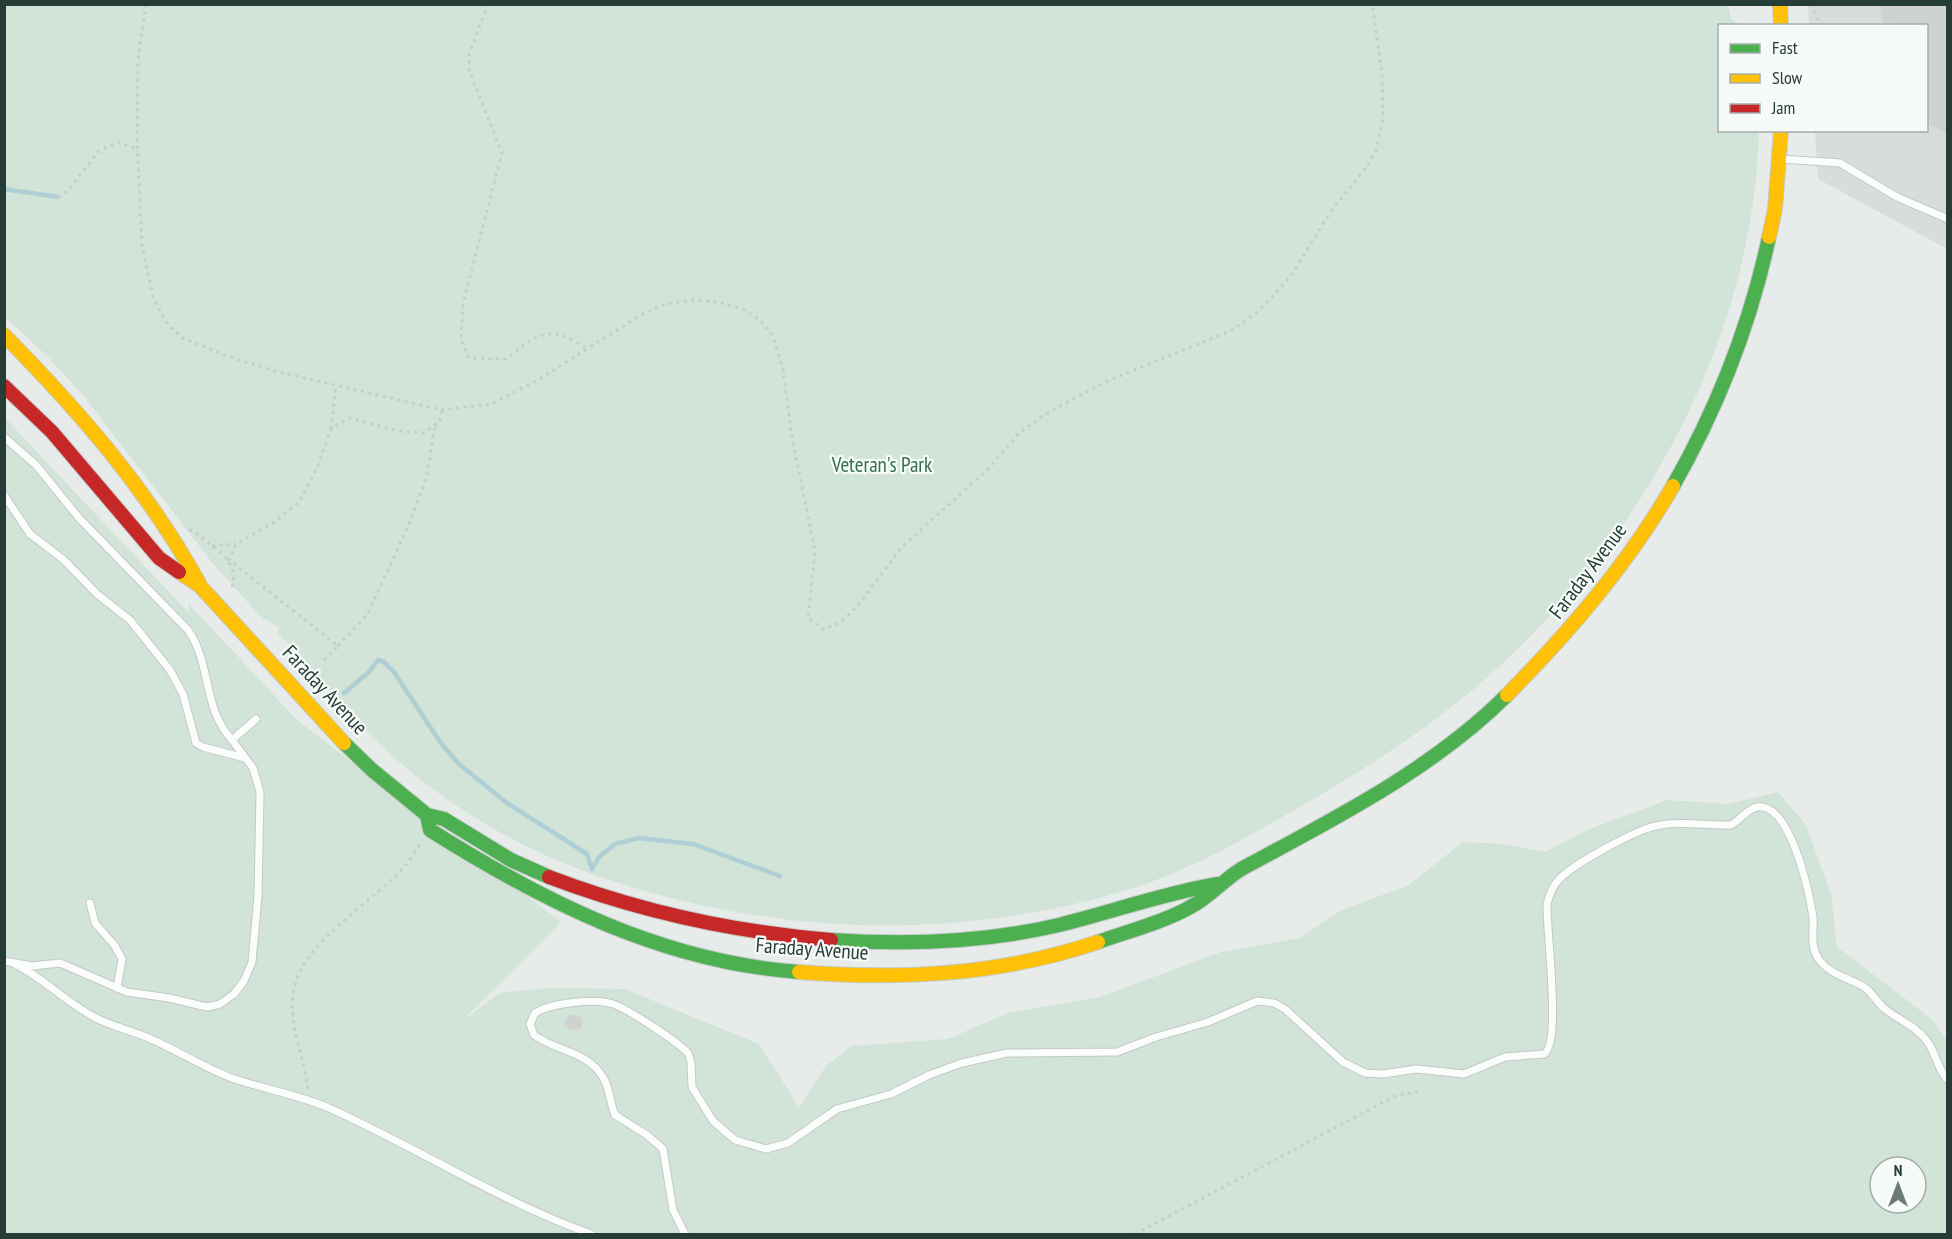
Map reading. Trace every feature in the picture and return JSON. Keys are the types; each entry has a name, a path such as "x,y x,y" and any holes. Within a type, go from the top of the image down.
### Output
{"main road":[{"path":"1780,4 1781,24"},
{"name":"Faraday Avenue","path":"430,830 481,863 537,893 613,927 677,952 759,968 820,974 948,974 989,970 1120,934 1195,905 1218,884 1357,805 1430,756 1498,704 1548,655 1594,604 1673,490 1715,408 1748,320 1769,249 1781,159 1781,132"},
{"name":"Faraday Avenue","path":"4,335 52,384 117,460 177,539 200,586"},
{"name":"Faraday Avenue","path":"4,386 52,432 159,558 200,586 321,720 372,770 427,815 444,819 532,870 651,913 728,930 824,940 972,938 1035,930 1094,917 1189,888 1218,884"},
{"path":"427,815 430,830"}],"lane":[{"path":"1781,159 1840,163 1897,197 1947,219"},
{"path":"4,437 36,465 79,518 188,630 200,649 213,711 257,777 261,812 252,962 244,981 227,1000 207,1008 117,988 60,963 32,966 4,961"},
{"path":"4,495 30,534 64,560 97,594 124,614 170,670 181,688 196,743 245,758"},
{"path":"232,740 256,719"},
{"path":"685,1234 673,1210 663,1149 647,1135 615,1115 608,1086 595,1067 573,1052 534,1035 530,1024 535,1013 555,1005 569,1004 607,1003 622,1009 686,1051 691,1062 693,1091 718,1126 735,1140 766,1149 788,1143 837,1109 891,1094 930,1075 962,1063 1007,1053 1117,1052 1156,1037 1208,1022 1257,1001 1274,1003 1285,1009 1343,1062 1360,1071 1383,1074 1425,1069 1464,1074 1505,1057 1544,1054 1551,1047 1553,1004 1547,904 1551,890 1560,878 1618,842 1648,828 1682,823 1731,825 1751,809 1761,807 1772,810 1780,817 1796,853 1805,880 1813,918 1813,945 1820,961 1830,970 1868,990 1886,1010 1913,1027 1929,1045 1947,1080"},
{"path":"90,903 95,923 115,946 122,960 117,988"},
{"path":"13,963 30,971 62,997 97,1018 130,1030 232,1078 309,1100 392,1137 444,1168 490,1187 539,1214 591,1234"}],"path":[{"path":"146,4 138,60 137,148 142,246 154,300 169,326 183,339 275,371 442,410 491,404 538,380 641,315 665,304 694,300 718,302 744,310 760,320 773,336 783,369 791,432 815,551 808,618 823,629 840,623 856,608 902,547 987,470 1019,433 1052,410 1113,379 1230,331 1257,312 1290,277 1331,211 1365,169 1376,151 1383,119 1382,72 1372,4"},
{"path":"488,4 469,54 470,70 502,153 463,304 461,340 469,358 507,359 531,337 550,334 572,339 587,349"},
{"path":"1811,4 1820,24"},
{"path":"58,197 68,191 98,152 118,142 137,148"},
{"path":"212,546 236,544 273,524 299,502 316,468 331,429 336,384"},
{"path":"331,429 349,418 400,431 424,433 440,421 442,410"},
{"path":"324,660 367,615 407,530 427,476 436,424"},
{"path":"185,532 193,531 338,646"},
{"path":"232,587 234,581 229,560 236,544"},
{"path":"309,1100 306,1069 293,1017 294,987 308,960 333,930 404,867 430,830"},
{"path":"1135,1234 1397,1095 1418,1092"}],"shaded area":[{"path":"1808,5 1947,5 1947,249 1818,179 1815,132 1928,132 1928,24 1809,24"}],"green space":[{"name":"Veteran's Park","path":"5,4 1728,5 1731,19 1738,24 1718,24 1718,132 1759,132 1753,205 1738,279 1715,350 1685,420 1648,486 1606,548 1558,607 1506,660 1459,701 1409,738 1357,773 1234,844 1163,877 1113,894 1047,910 980,920 912,925 845,924 778,918 711,907 645,891 581,870 521,844 492,828 412,773 364,729 277,633 280,629 266,619 264,620 214,565 82,394 47,356 5,317"},
{"path":"5,418 189,613 188,603 297,720 561,922 463,1020 500,993 547,988 625,989 759,1044 799,1107 826,1066 851,1046 948,1039 1008,1013 1100,997 1221,952 1300,938 1341,910 1407,886 1463,842 1504,844 1545,852 1587,830 1667,800 1729,804 1778,792 1806,825 1831,894 1837,947 1933,1020 1947,1041 1947,1234 5,1234"}],"building":[{"path":"1881,4 1948,4 1948,133 1928,124 1928,24 1883,22"},
{"path":"571,1015 579,1016 582,1021 581,1028 572,1030 565,1025 566,1019"}],"waterway":[{"path":"4,189 58,197"},
{"path":"344,693 368,673 378,660 384,662 394,672 440,742 459,764 507,803 587,854 592,869"},
{"path":"592,869 599,857 615,844 639,838 693,844 780,876"}],"traffic: fast":[{"path":"1673,486 1704,426 1731,365 1752,302 1769,237"},
{"path":"1098,942 1159,921 1199,902 1243,868 1347,811 1415,769 1478,722 1507,695"},
{"path":"344,743 372,770 427,815 444,819 511,860 549,877"},
{"path":"427,815 430,830 517,881 606,924 653,942 700,956 749,966 799,972"},
{"path":"831,940 946,941 1032,931 1218,884"}],"traffic: slow":[{"path":"1780,4 1781,24"},
{"path":"1769,237 1775,209 1781,132"},
{"path":"4,335 59,393 110,452 157,515 199,583"},
{"path":"1507,695 1597,596 1637,543 1673,486"},
{"path":"179,572 200,586 344,743"},
{"path":"799,972 875,975 950,972 1025,962 1098,942"}],"traffic: jam":[{"path":"4,386 52,432 159,558 179,572"},
{"path":"549,877 618,900 688,919 759,932 831,940"}]}
